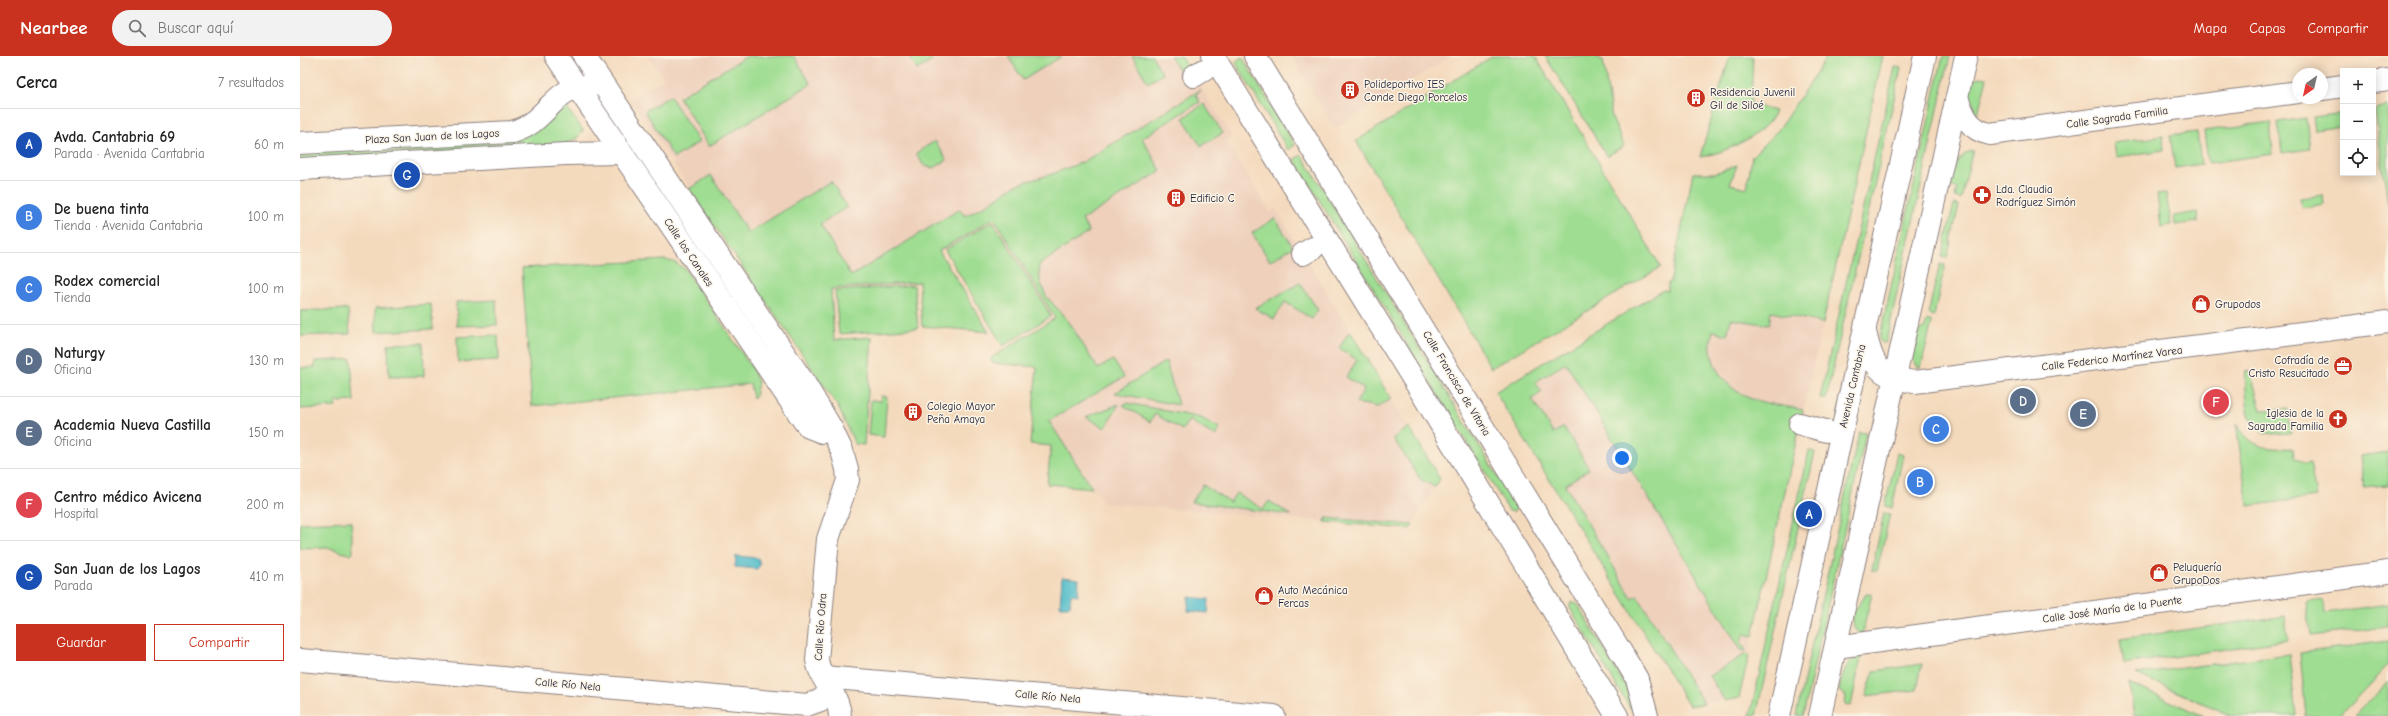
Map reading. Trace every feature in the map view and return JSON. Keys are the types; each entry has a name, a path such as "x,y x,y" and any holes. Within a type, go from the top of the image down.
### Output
{"street":[{"name":"Plaza San Juan de los Lagos","path":"300,143 512,132 530,126 544,114 552,102 556,80 550,56"},
{"name":"Calle los Canales","path":"556,56 809,427 822,432 831,428"},
{"name":"Calle los Canales","path":"584,56 806,386 831,428 842,451 847,469 848,480 830,532"},
{"name":"Calle Francisco de Vitoria","path":"1255,56 1558,547 1637,679 1647,716"},
{"name":"Avenida Cantabria","path":"1779,716 1865,332 1924,56"},
{"path":"1820,716 1966,56"},
{"path":"1211,64 1526,563 1617,716"},
{"path":"2376,82 2388,80"},
{"path":"566,154 589,142 605,127 611,115 610,96 592,86 577,87"},
{"path":"2328,88 2340,86"},
{"name":"Plaza San Juan de los Lagos","path":"552,102 577,87"},
{"name":"Calle Sagrada Familia","path":"1957,96 1961,110 1973,128 1990,134 2292,93"},
{"path":"300,169 566,154 622,153"},
{"path":"680,239 699,227"},
{"name":"Calle Federico Martínez Varea","path":"1865,332 1870,354 1878,368 1895,379 1916,382 2388,322"},
{"path":"1800,424 1826,431"},
{"name":"Calle Río Odra","path":"830,532 817,652 818,666 838,702 840,716"},
{"path":"1526,563 1558,547"},
{"name":"Calle José María de la Puente","path":"1836,647 2388,572"},
{"name":"Calle Río Nela","path":"300,660 802,704 815,704 827,683 1274,716"}],"shaded area":[{"path":"649,56 1181,56 1232,137 1226,141 1270,212 1276,209 1440,479 1410,529 1104,503 1048,421 1100,392 994,218 940,251 958,280 761,295 630,99 664,79"},
{"name":"Polideportivo IES Conde Diego Porcelos","path":"1291,56 1451,56 1335,128"},
{"path":"1663,290 1823,323 1739,698 1689,706 1495,392"}],"green space":[{"path":"747,56 794,56 811,84 709,146 679,97"},
{"path":"909,56 929,56 932,61 917,70"},
{"path":"1008,56 1062,56 1023,80"},
{"path":"1132,56 1152,56 1163,74 1148,83"},
{"path":"1170,56 1181,56 1188,67 1180,72"},
{"path":"1493,56 1535,56 1661,267 1491,368 1356,141"},
{"path":"1545,56 1598,56 1597,58 1603,60 1612,118 1624,146 1607,156"},
{"path":"1730,56 1753,56 1751,104 1775,111 1771,119 1763,127 1743,142 1720,152 1700,157"},
{"path":"1827,56 1883,56 1823,323 1771,312 1769,325 1731,319 1727,335 1713,331 1711,341 1711,352 1714,362 1718,371 1731,387 1749,398 1803,410 1753,636 1744,634 1741,642 1746,651 1741,650 1566,363 1535,382 1542,392 1532,399 1553,433 1564,427 1589,469 1565,485 1632,598 1637,595 1704,704 1689,706 1495,392 1663,290 1668,291 1668,283 1670,283 1693,173 1715,173 1737,165 1730,184 1747,188 1752,156 1779,129"},
{"path":"1943,56 1950,56 1886,342 1883,344 1879,340"},
{"path":"1242,57 1295,145 1288,150 1235,62"},
{"path":"1895,67 1901,68 1826,399 1820,398"},
{"path":"1980,77 1987,78 1978,113 1972,109 1969,94 1973,80"},
{"path":"1202,89 1196,95 1200,102 1142,138 1161,171 1082,220 1089,232 1039,265 1040,281 1046,296 1069,322 1098,369 1113,360 1124,377 1049,421 1092,488 1047,484 1051,446 1030,444 1037,367 992,363 991,358 1055,318 994,218 939,251 989,332 922,326 919,282 831,289 834,340 872,337 864,445 855,444 837,405 689,189 711,175 748,233 831,181 847,207 820,224 851,276 960,209 965,216 990,203 1015,185 1052,174 1083,162"},
{"path":"670,96 699,142 674,158 645,111"},
{"path":"1204,104 1223,133 1201,146 1183,118"},
{"path":"2388,106 2388,204 2376,119 2377,108"},
{"path":"566,107 583,130 577,138 565,144 300,161 300,150 551,119"},
{"path":"2340,113 2340,126 2315,130 2313,117"},
{"path":"2306,118 2310,149 2282,153 2278,122"},
{"path":"2270,122 2273,154 2208,163 2204,131"},
{"path":"2197,132 2201,164 2175,168 2170,135"},
{"path":"2163,136 2164,150 2116,157 2114,143"},
{"path":"935,141 947,160 934,168 924,166 916,153"},
{"path":"1973,150 1961,199 1955,197 1957,189 1949,185 1950,179 1959,160"},
{"path":"1302,155 1517,508 1514,512 1509,511 1294,159"},
{"path":"2166,193 2171,225 2161,227 2157,194"},
{"path":"2323,195 2324,204 2302,208 2300,198"},
{"path":"1954,204 1959,205 1947,258 1942,257"},
{"path":"2197,212 2198,222 2175,225 2174,216"},
{"path":"1275,218 1293,247 1270,261 1252,233"},
{"path":"993,221 1051,316 1003,346 945,250"},
{"path":"665,260 674,262 685,269 752,368 758,382 755,397 753,398 750,384 532,406 522,268"},
{"path":"1940,264 1945,265 1934,316 1928,314"},
{"path":"1300,283 1318,310 1312,319 1285,302 1274,319 1255,308"},
{"path":"914,285 918,328 839,334 835,291"},
{"path":"496,300 497,325 457,326 456,302"},
{"path":"431,304 433,329 376,332 375,308"},
{"path":"348,309 350,334 300,336 300,311"},
{"path":"1927,320 1932,322 1921,368 1916,365 1912,358 1919,331 1925,328"},
{"path":"1350,331 1391,399 1378,407 1356,403 1364,389 1346,377 1357,360 1339,348"},
{"path":"498,335 499,360 458,362 457,337"},
{"path":"423,343 424,376 389,377 388,344"},
{"path":"351,359 354,401 336,402 336,407 300,409 300,368 315,367 315,361"},
{"path":"1166,361 1178,405 1115,393"},
{"path":"2250,371 2261,410 2288,409 2291,433 2266,433 2259,430 2253,424 2246,398 2245,372"},
{"path":"881,396 887,397 884,437 868,435 871,400 881,401"},
{"path":"1127,403 1201,418 1220,428 1215,436 1189,420 1182,430 1155,414 1150,422 1123,405"},
{"path":"1119,404 1105,428 1086,417"},
{"path":"2236,423 2242,432 2254,443 2267,447 2293,448 2294,456 2305,463 2310,462 2316,497 2248,506"},
{"path":"1409,427 1440,479 1435,487 1421,480 1393,438"},
{"path":"1859,432 1866,433 1803,716 1796,716"},
{"path":"1809,451 1815,452 1756,716 1750,716"},
{"path":"2388,452 2388,485 2364,487 2360,456"},
{"path":"1897,453 1903,455 1892,508 1885,506"},
{"path":"1203,485 1230,502 1236,493 1263,509 1269,501 1291,515 1191,502"},
{"path":"1884,513 1890,514 1877,571 1872,570"},
{"path":"1326,518 1413,525 1410,529 1325,522"},
{"path":"351,521 353,553 351,555 327,547 300,548 300,523"},
{"path":"1866,593 1872,594 1862,635 1854,628 1853,615"},
{"path":"2324,600 2325,613 2388,604 2388,627 2311,636 2307,602"},
{"path":"1573,602 1577,603 1629,692 1632,708 1629,707 1570,608 1570,604"},
{"path":"2285,616 2288,640 2124,664 2120,639"},
{"path":"2388,641 2388,665 2339,716 2306,716 2300,653"},
{"path":"1746,654 1749,655 1739,698 1725,701 1709,676"},
{"path":"2289,654 2296,716 2232,716 2136,674"},
{"path":"1861,657 1851,706 1845,704 1846,696 1839,691 1840,685 1843,674 1851,661"},
{"path":"1922,664 1917,690 1866,696 1874,671"},
{"path":"2388,682 2388,716 2355,716"},
{"path":"2129,683 2204,716 2134,716"}],"water":[{"path":"736,556 758,558 760,565 757,569 735,567"},
{"path":"1062,577 1079,579 1078,595 1071,594 1070,606 1060,606"},
{"path":"1189,597 1209,599 1208,613 1188,611"}],"place":[{"name":"Polideportivo IES Conde Diego Porcelos","path":"1350,90"},
{"name":"Residencia Juvenil Gil de Siloé","path":"1696,98"},
{"name":"San Juan de los Lagos","path":"407,175"},
{"name":"Lda. Claudia Rodríguez Simón","path":"1982,195"},
{"name":"Edificio C","path":"1176,198"},
{"name":"Grupodos","path":"2201,304"},
{"name":"Cofradía de Cristo Resucitado","path":"2343,366"},
{"name":"Naturgy","path":"2023,401"},
{"name":"Centro médico Avicena","path":"2216,402"},
{"name":"Colegio Mayor Peña Amaya","path":"913,412"},
{"name":"Academia Nueva Castilla","path":"2083,414"},
{"name":"Iglesia de la Sagrada Familia","path":"2338,419"},
{"name":"Rodex comercial","path":"1936,429"},
{"name":"De buena tinta","path":"1920,482"},
{"name":"Avda. Cantabria 69","path":"1809,514"},
{"name":"Peluquería GrupoDos","path":"2159,573"},
{"name":"Auto Mecánica Fercas","path":"1264,596"}]}
